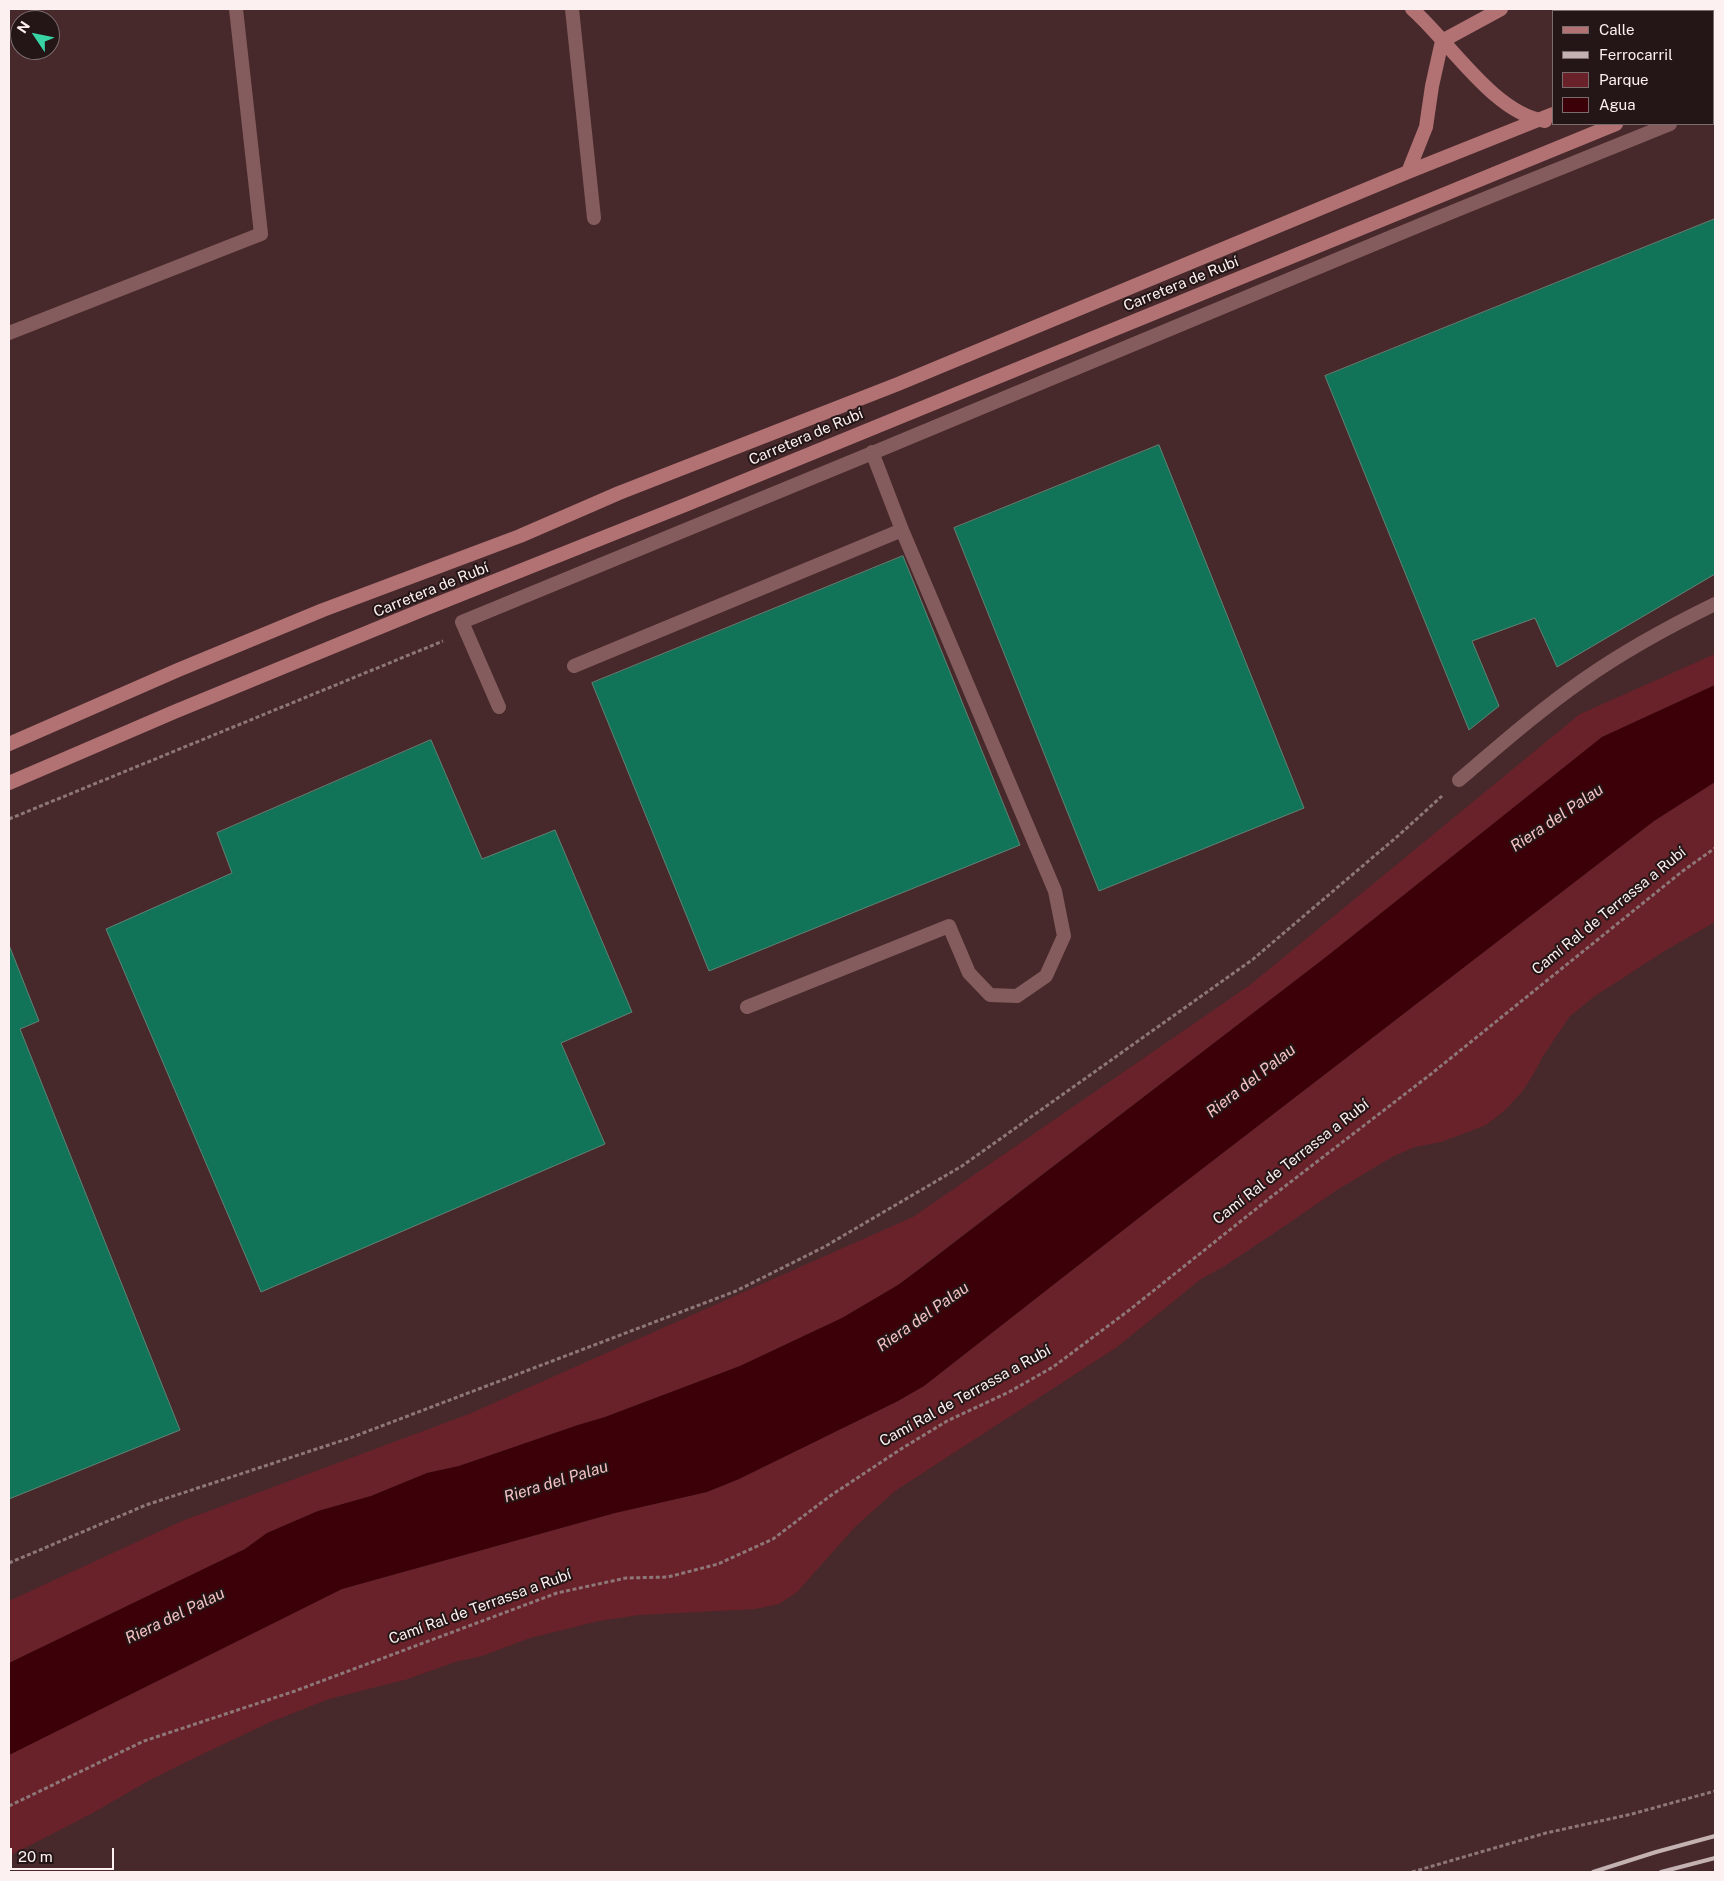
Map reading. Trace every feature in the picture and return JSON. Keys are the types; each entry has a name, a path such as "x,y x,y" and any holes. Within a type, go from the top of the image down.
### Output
{"main road":[{"path":"1412,9 1478,79 1510,107 1546,121"},
{"path":"1408,172 1426,127 1432,86 1442,41 1501,9"},
{"name":"Carretera de Rubí","path":"9,744 178,670 324,610 520,536 619,493 898,384 1408,172 1546,121"},
{"name":"Carretera de Rubí","path":"9,783 174,712 395,621 684,506 1614,125"}],"street":[{"path":"9,333 261,234 236,9"},
{"path":"572,9 594,218"},
{"path":"499,707 462,622 872,452 1003,400 1398,234 1668,125"},
{"path":"747,1007 949,926 969,973 990,995 1017,996 1046,976 1064,936 1055,892 902,530 872,452"},
{"path":"574,666 902,530"},
{"path":"1459,780 1513,734 1584,680 1672,626 1715,604"}],"path":[{"path":"9,1563 146,1505 350,1438 727,1294 824,1247 962,1166 1252,960 1399,835 1459,780"},
{"name":"Camí Ral de Terrassa a Rubí","path":"9,1806 144,1741 295,1691 557,1593 626,1578 668,1577 718,1564 773,1539 830,1496 901,1449 947,1421 1009,1392 1053,1367 1128,1311 1271,1197 1439,1068 1684,870 1715,848"},
{"path":"1412,1872 1546,1833 1632,1814 1715,1791"}],"green space":[{"path":"1715,654 1715,685 1602,737 1326,957 898,1285 842,1318 740,1366 605,1417 459,1466 427,1473 371,1496 318,1511 267,1533 245,1549 9,1663 9,1601 182,1521 469,1414 913,1217 1250,985 1580,714"},
{"path":"1715,782 1715,922 1666,950 1595,996 1570,1016 1521,1093 1504,1111 1486,1125 1441,1142 1415,1147 1392,1157 1337,1190 1223,1267 1201,1279 1117,1347 895,1491 855,1527 797,1592 779,1604 755,1609 639,1615 599,1621 530,1638 482,1656 455,1662 408,1679 329,1699 268,1723 182,1764 9,1856 9,1755 342,1589 615,1513 707,1492 739,1479 898,1401 924,1386 1163,1199 1654,821"}],"water":[{"name":"Riera del Palau","path":"1715,685 1715,782 1654,821 1163,1199 924,1386 898,1401 739,1479 707,1492 615,1513 342,1589 9,1755 9,1663 245,1549 267,1533 318,1511 371,1496 427,1473 459,1466 605,1417 740,1366 842,1318 898,1285 921,1268 1326,957 1602,737"}],"building":[{"path":"1715,219 1715,574 1557,667 1535,618 1472,641 1499,706 1469,730 1325,376"},
{"path":"1159,445 1304,808 1099,891 954,528"},
{"path":"903,556 1020,845 709,971 592,683"},
{"path":"431,740 482,859 555,830 632,1012 561,1043 605,1144 261,1292 106,929 232,873 217,833"},
{"path":"9,945 39,1021 20,1029 180,1430 9,1499"}],"railway":[{"path":"1593,1872 1715,1836"},
{"path":"1661,1872 1715,1858"}]}
